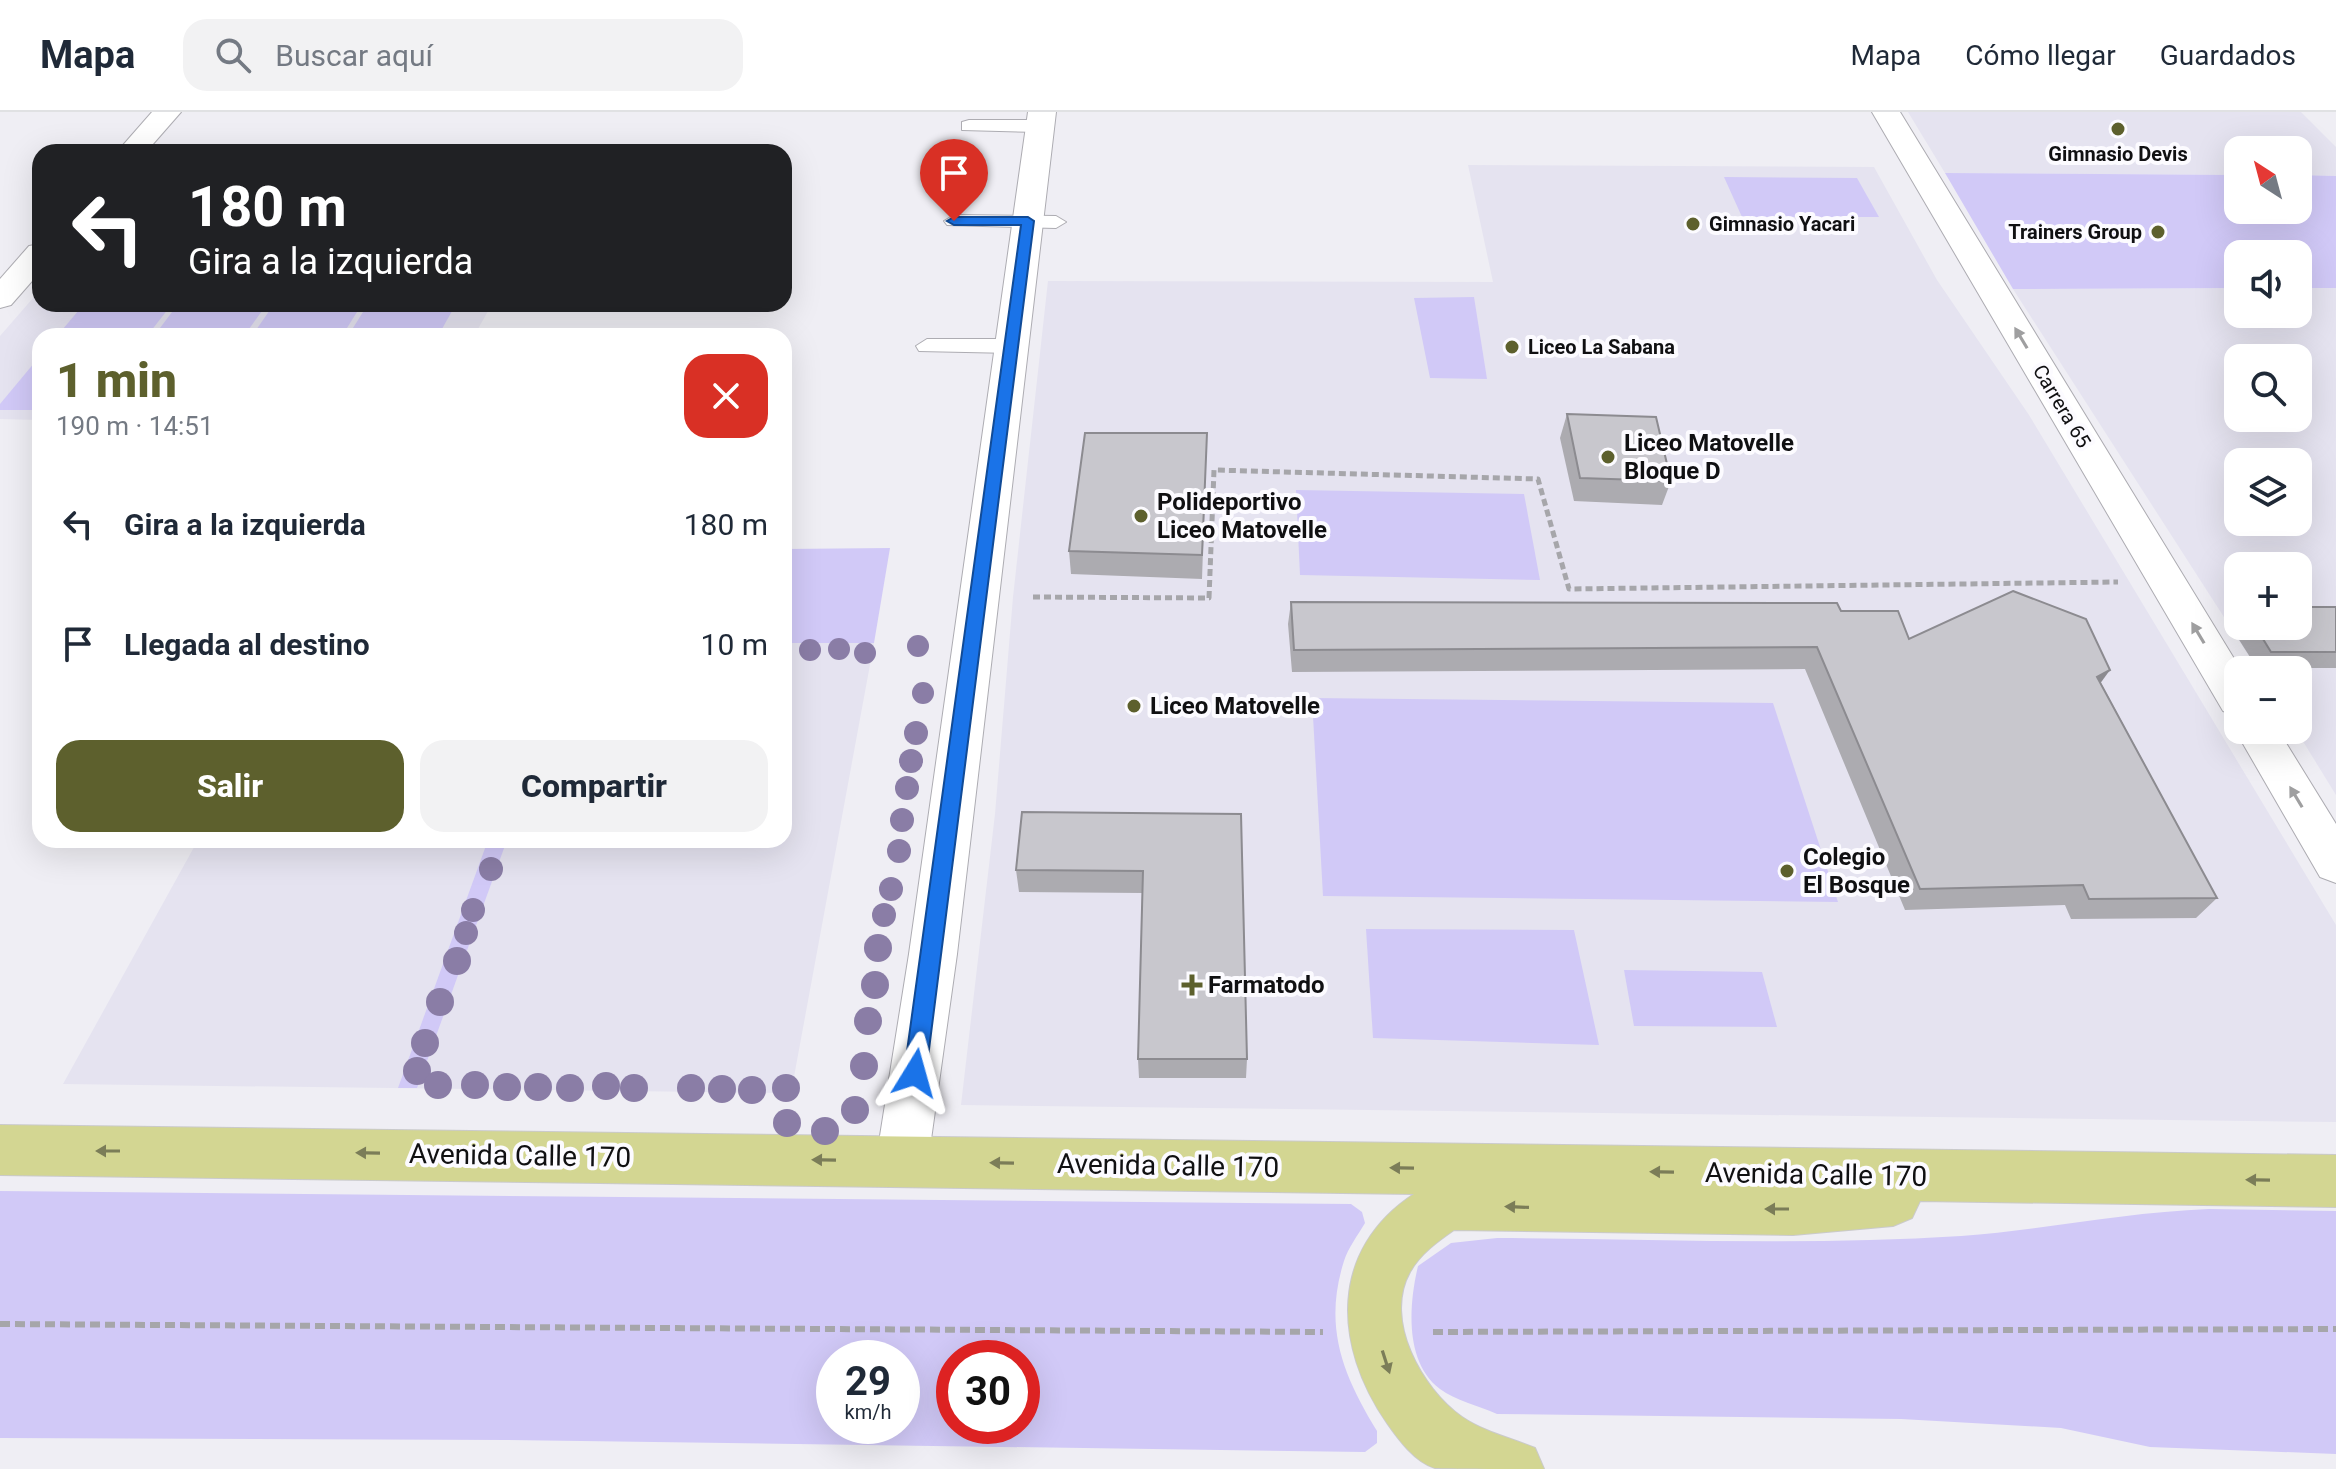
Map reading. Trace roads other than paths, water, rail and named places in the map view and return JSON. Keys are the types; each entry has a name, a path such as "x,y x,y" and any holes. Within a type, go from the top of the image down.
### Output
{"main road":[{"name":"Avenida Calle 170","path":"0,1150 2336,1181"},
{"path":"1514,1469 1484,1460 1433,1432 1394,1386 1376,1332 1376,1290 1390,1253 1414,1224 1447,1204 1793,1209 2134,1178"}],"street":[{"path":"138,144 167,112"},
{"name":"Carrera 65","path":"1886,112 2224,677"},
{"path":"902,1161 1012,346 1042,222 1041,119"},
{"path":"0,298 32,262"},
{"path":"2264,744 2336,864"}],"lane":[{"path":"969,126 1041,119"},
{"path":"954,221 1042,222"},
{"path":"927,346 1012,346"}],"place":[{"name":"Gimnasio Devis","path":"2118,129"},
{"name":"Gimnasio Yacari","path":"1693,224"},
{"name":"Trainers Group","path":"2158,232"},
{"name":"Liceo La Sabana","path":"1512,347"},
{"name":"Liceo Matovelle Bloque D","path":"1608,457"},
{"name":"Polideportivo Liceo Matovelle","path":"1141,516"},
{"name":"Liceo Matovelle","path":"1134,706"},
{"name":"Colegio El Bosque","path":"1787,871"},
{"name":"Farmatodo","path":"1192,985"}]}
